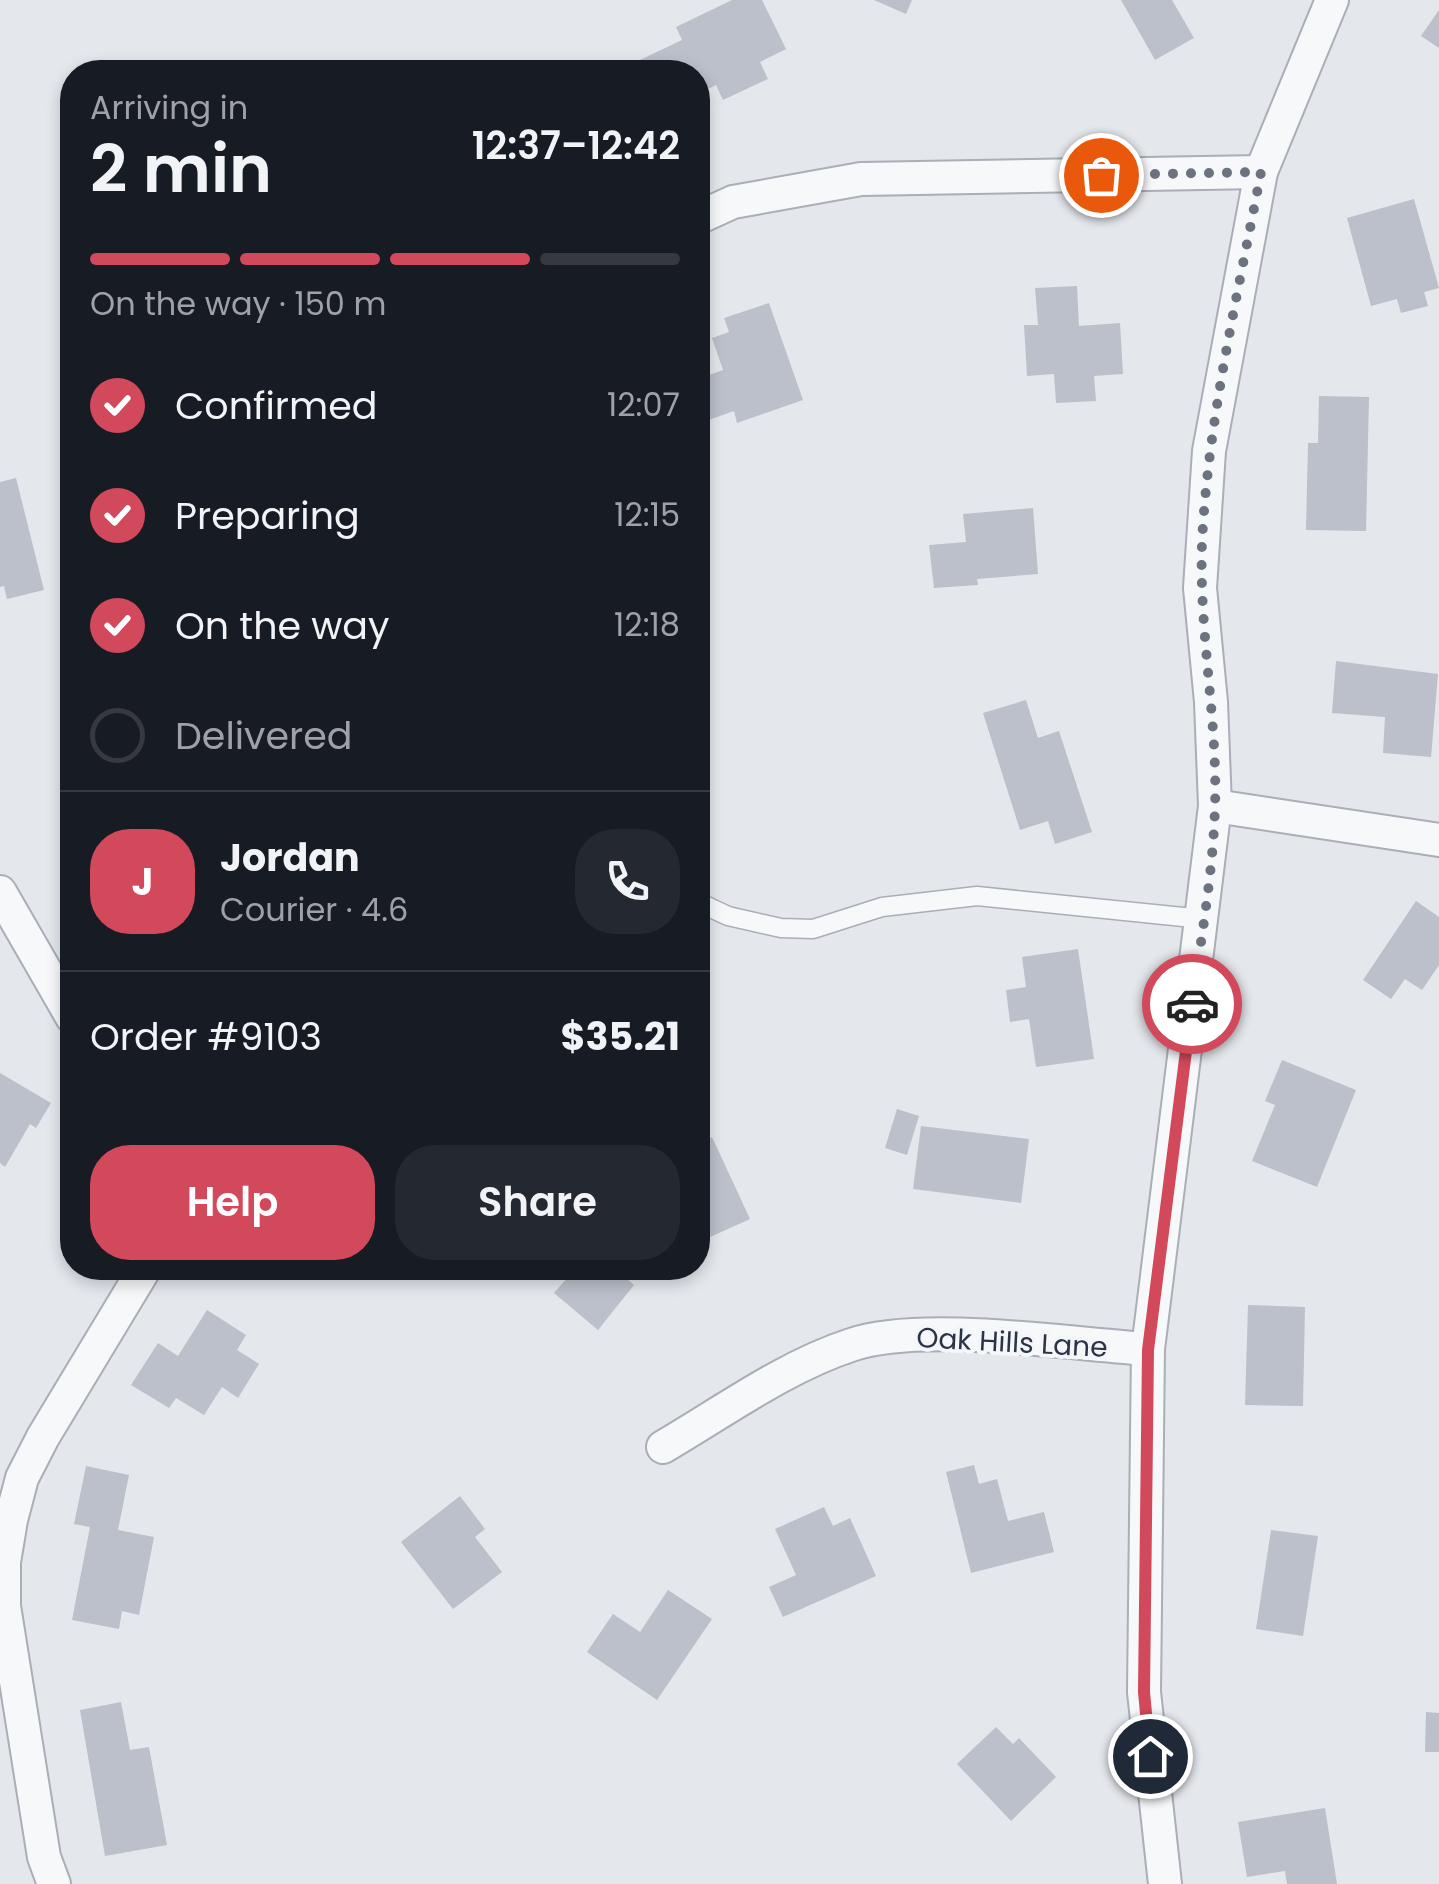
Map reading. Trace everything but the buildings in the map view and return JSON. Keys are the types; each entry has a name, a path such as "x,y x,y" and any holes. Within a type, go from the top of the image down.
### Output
{"street":[{"path":"1165,1884 1144,1692 1148,1350 1215,806 1211,702 1200,588 1202,528 1209,451 1261,172 1332,0"},
{"path":"710,213 733,202 861,179 1261,172"},
{"path":"1215,806 1439,840"},
{"path":"0,892 60,996"},
{"path":"54,1884 44,1857 4,1606 4,1562 22,1478 138,1280"},
{"name":"Oak Hills Lane","path":"663,1447 807,1364 853,1344 899,1336 946,1336 1148,1350"}],"lane":[{"path":"710,908 728,916 781,928 813,929 882,908 976,896 1203,919"}],"way so far":[{"path":"1101,175 1261,172 1209,451 1202,528 1200,588 1211,702 1215,806 1192,1004"}],"route":[{"path":"1150,1756 1144,1692 1148,1350 1192,1004"}]}
